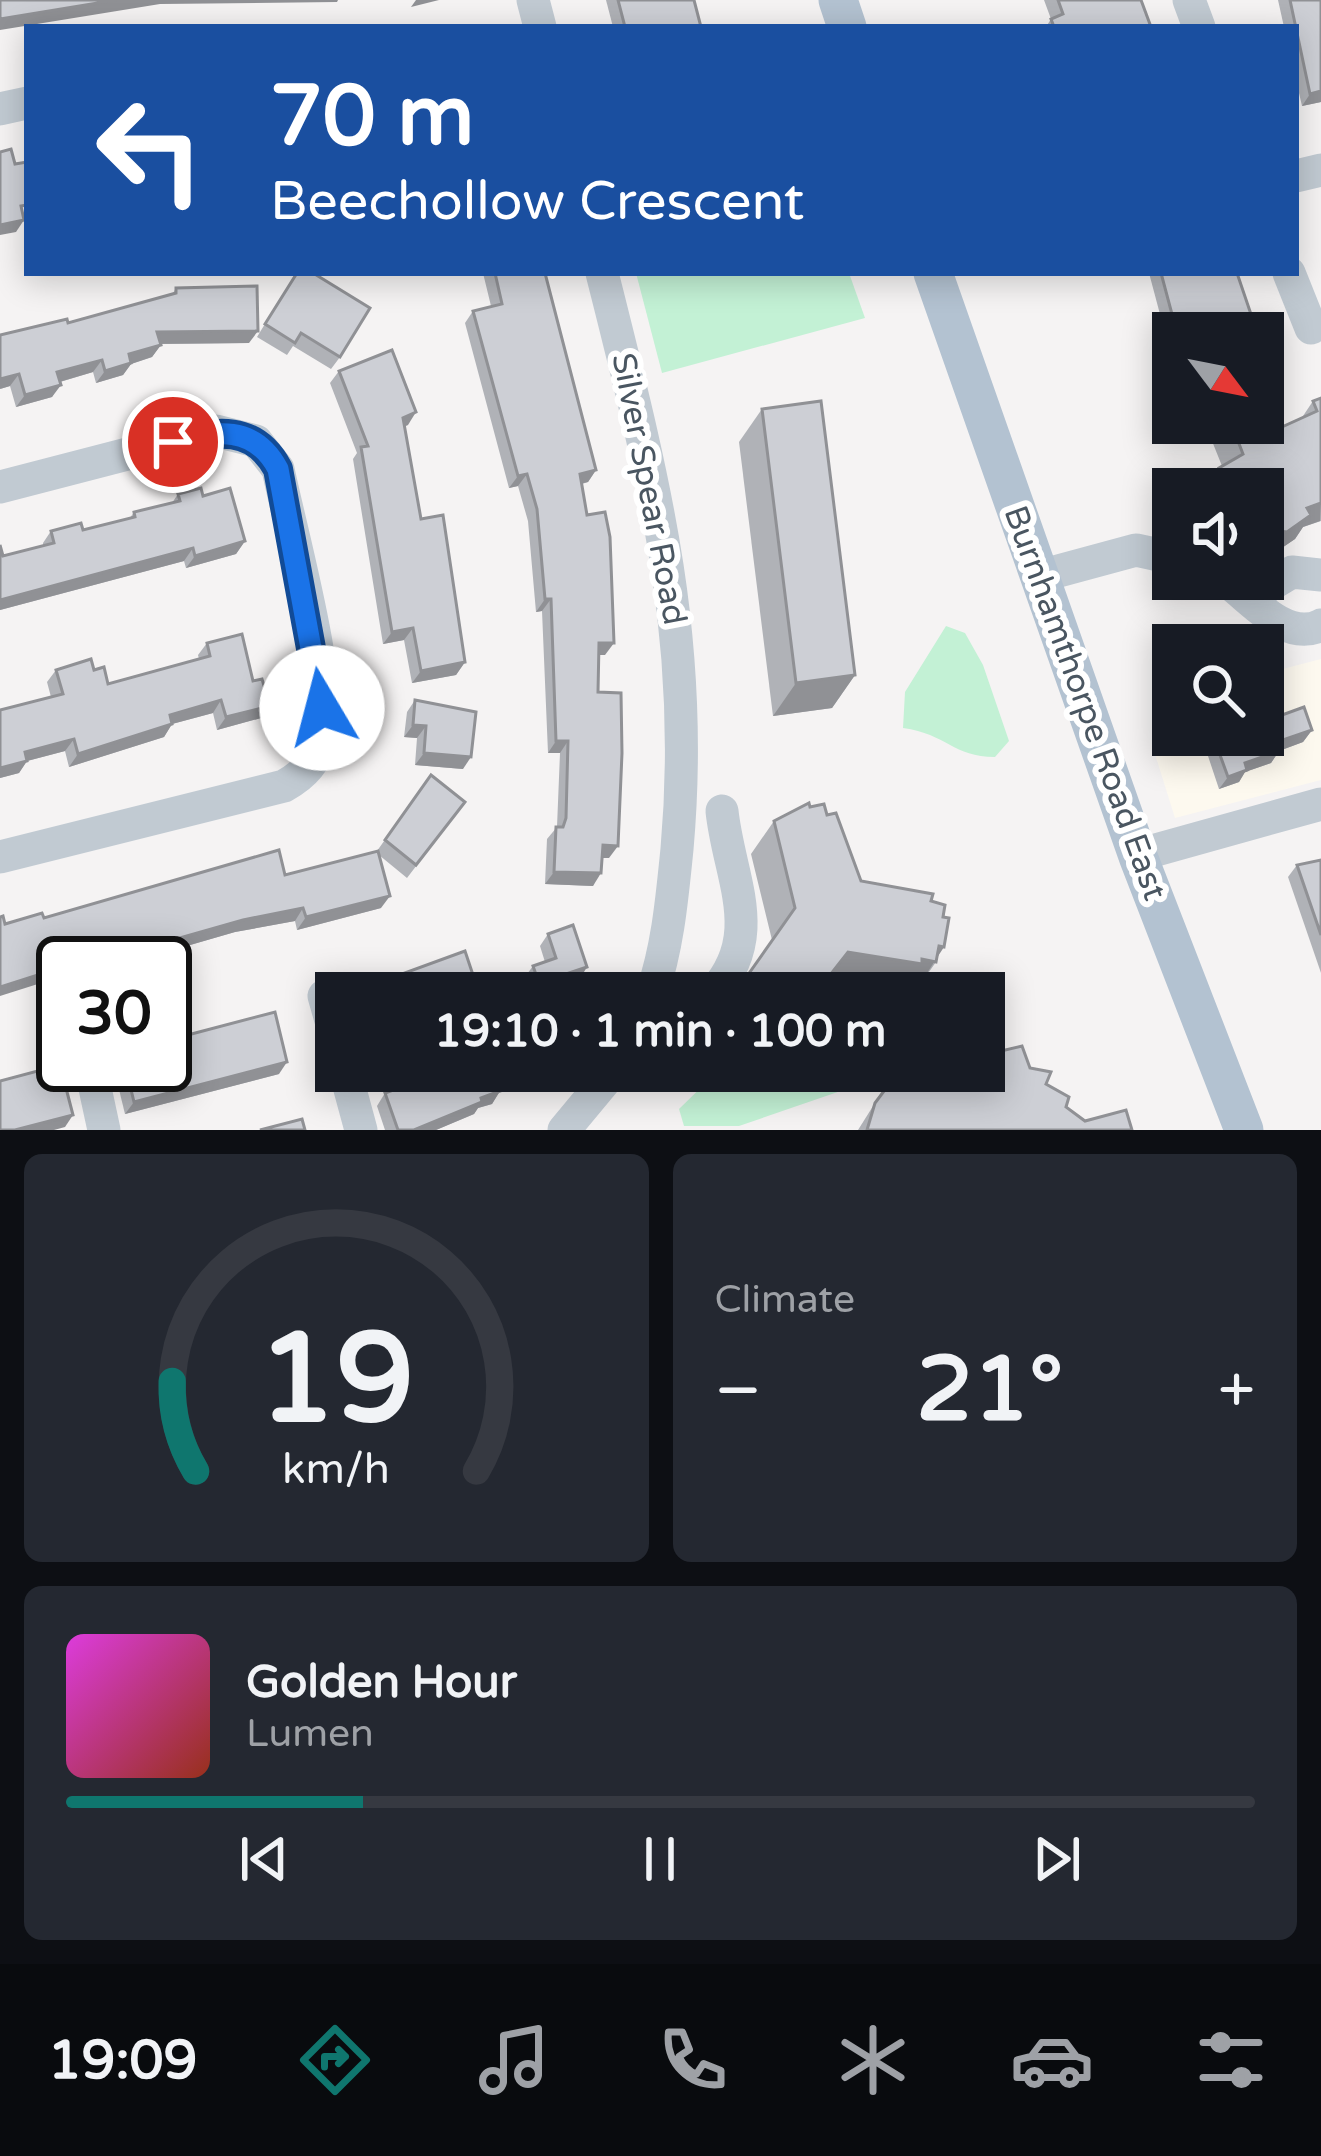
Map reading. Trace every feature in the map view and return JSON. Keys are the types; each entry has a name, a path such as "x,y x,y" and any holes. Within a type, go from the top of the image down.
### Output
{"main road":[{"name":"Burnhamthorpe Road East","path":"934,276 1138,855 1244,1130"}],"street":[{"name":"Silver Spear Road","path":"603,276 658,502 680,653 680,814 669,923 657,972"},
{"path":"1290,276 1311,328"},
{"path":"0,487 216,431 256,441 278,469 321,684 323,733 311,766 284,787 0,857"},
{"path":"1040,576 1136,550 1152,553"},
{"path":"1284,574 1321,575"},
{"path":"1252,600 1291,628 1310,631 1321,625"},
{"path":"1138,855 1321,804"},
{"path":"722,811 745,911 744,939 725,972"},
{"path":"96,1092 104,1130"},
{"path":"351,1092 362,1130"},
{"path":"565,1130 596,1092"}],"shaded area":[{"path":"1321,659 1321,780 1175,818 1156,756 1284,756 1284,669"}],"green space":[{"path":"637,276 850,276 865,318 662,373"},
{"path":"946,626 965,633 983,665 1009,741 995,757 969,753 903,728 905,692"},
{"path":"696,1092 838,1092 739,1126 684,1126 679,1109"}],"building":[{"path":"0,0 116,0 0,19"},
{"path":"618,0 694,0 700,24 624,24"},
{"path":"1058,0 1141,0 1150,24 1053,24 1051,19 1063,14"},
{"path":"1290,0 1321,0 1321,91 1310,94 1299,24 1295,24"},
{"path":"11,149 15,164 24,162 24,220 0,225 0,152"},
{"path":"295,276 318,276 370,308 340,357 301,333 295,343 265,324"},
{"path":"496,276 546,276 596,470 580,474 587,515 605,512 610,537 614,643 599,643 598,692 621,693 622,753 618,846 603,845 601,873 554,872 556,827 563,827 566,818 568,741 556,741 551,599 545,599 537,509 527,474 518,476 473,311 502,304"},
{"path":"1162,276 1238,276 1250,312 1171,312"},
{"path":"257,286 258,331 157,332 161,345 129,354 131,363 105,371 102,360 57,372 61,385 25,395 19,374 0,379 0,335 67,319 68,323 176,293 176,288"},
{"path":"392,350 416,412 403,418 421,519 443,515 465,662 421,671 413,628 392,632 361,447 368,446 339,371"},
{"path":"1321,398 1321,503 1307,508 1311,515 1284,532 1284,468 1219,468 1243,454 1239,444 1284,444 1284,426 1317,411 1313,401"},
{"path":"821,401 855,675 796,683 762,409"},
{"path":"201,488 203,496 230,488 245,541 195,556 193,548 0,600 0,545 3,556 54,543 51,531 81,523 83,530 135,517 134,512 180,501 178,494"},
{"path":"242,634 253,681 262,679 270,706 226,717 221,700 170,715 172,724 78,754 74,739 25,752 27,761 0,768 0,710 63,694 56,670 91,659 94,670 104,667 108,684 210,656 207,643"},
{"path":"415,700 476,712 471,757 424,753 426,726 413,725"},
{"path":"1304,707 1312,730 1284,740 1284,714"},
{"path":"1220,756 1265,756 1245,763 1247,770 1228,777"},
{"path":"431,775 465,802 416,865 385,840"},
{"path":"809,803 810,807 824,804 827,815 836,813 861,881 933,894 931,901 945,905 943,917 949,918 936,962 848,952 832,972 750,972 795,908 774,821"},
{"path":"279,850 285,875 378,851 390,896 306,917 303,908 187,936 36,936 36,976 0,987 0,917 5,924 42,913 44,918"},
{"path":"1321,860 1321,935 1297,865"},
{"path":"573,925 587,967 535,972 533,966 556,958 548,934"},
{"path":"465,951 472,972 407,972"},
{"path":"275,1012 287,1062 192,1087 192,1034"},
{"path":"1022,1046 1030,1068 1051,1072 1046,1084 1069,1097 1066,1107 1085,1121 1126,1110 1132,1130 867,1130 883,1092 1005,1092 1005,1050"},
{"path":"36,1071 36,1092 67,1092 73,1115 0,1130 0,1081"},
{"path":"132,1092 172,1092 134,1102"},
{"path":"497,1092 414,1130 398,1130 385,1093"},
{"path":"302,1119 305,1130 260,1130"}],"route":[{"path":"173,442 216,431 238,433 270,454 278,469 322,708"}]}
